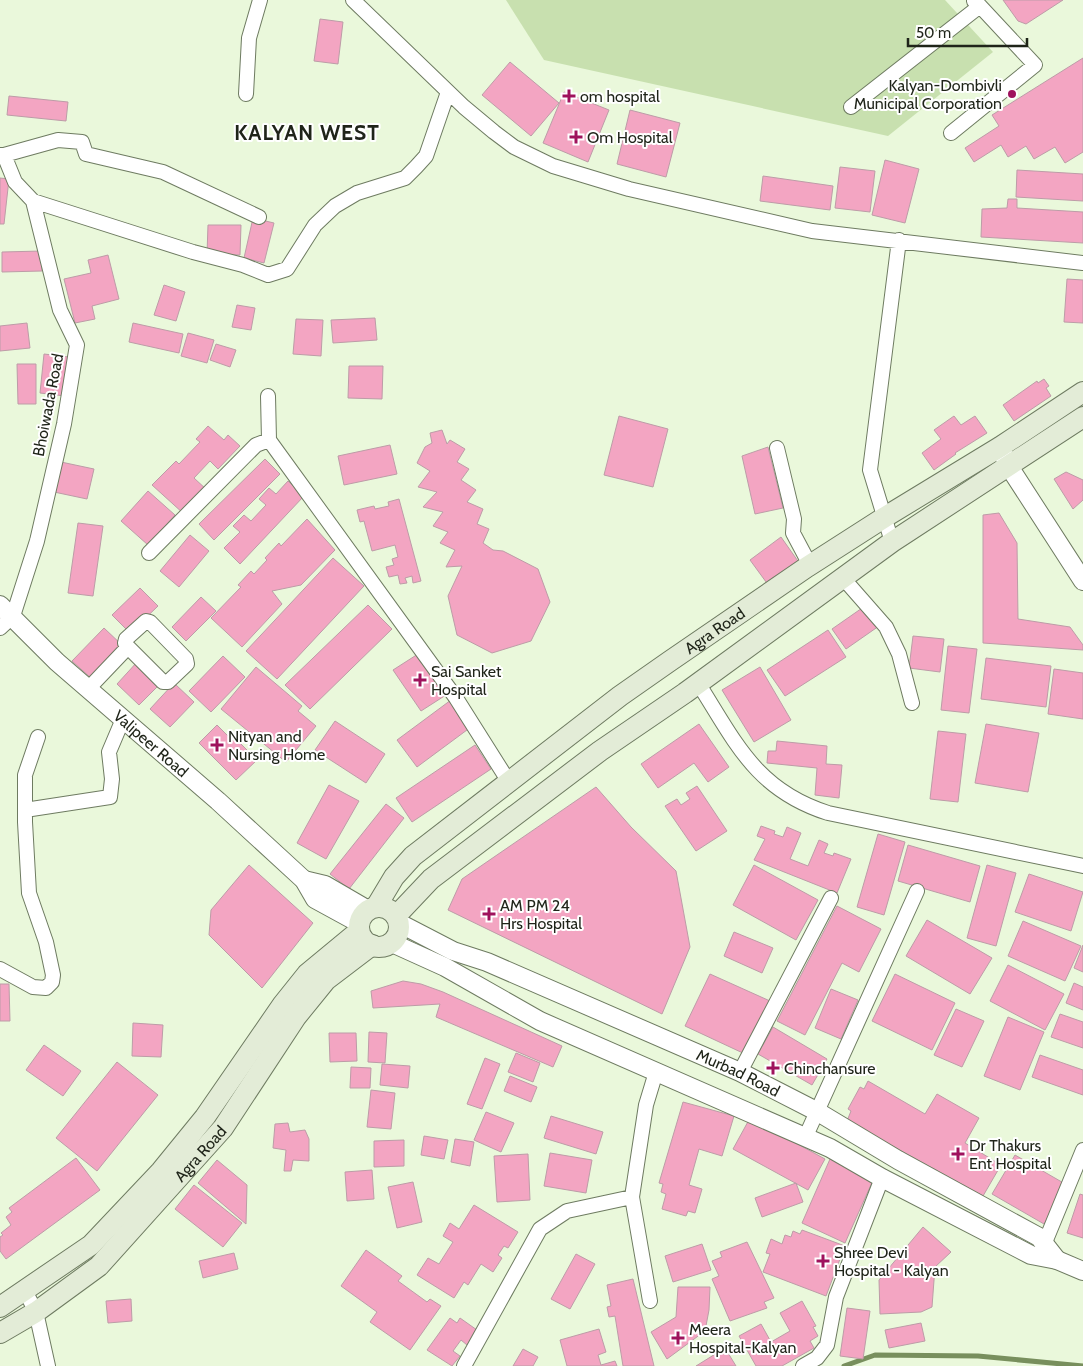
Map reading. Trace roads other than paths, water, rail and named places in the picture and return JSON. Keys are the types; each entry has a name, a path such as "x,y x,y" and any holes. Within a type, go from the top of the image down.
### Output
{"main road":[{"name":"Agra Road","path":"367,923 385,946 392,943 399,930 398,919 431,879 600,751 698,684 892,542 1004,456 1047,415 1083,392"},
{"path":"1047,415 1058,434"},
{"name":"Agra Road","path":"0,1332 36,1312 99,1266 223,1128 296,1017 326,980 367,923 394,877 413,856 620,696 810,565 885,517 1004,456 1058,434 1083,417"},
{"path":"367,923 384,907 398,919"},
{"name":"Agra Road","path":"0,1306 91,1245 161,1171 205,1117 283,1004 307,974 367,923"}],"street":[{"path":"246,94 249,38 260,0"},
{"path":"353,0 448,92 514,146 553,166 629,189 812,231 1083,263"},
{"path":"851,107 977,3 1035,65 951,132"},
{"path":"32,201 192,252 243,265 268,275 287,268 315,225 335,206 357,193 405,178 416,167 426,156 448,92"},
{"path":"2,155 58,140 82,142 86,154 163,172 259,217"},
{"name":"Bhoiwada Road","path":"2,155 15,182 32,201 60,310 77,345 64,424 37,541 4,616"},
{"path":"892,542 870,470 899,240"},
{"path":"268,396 269,440 450,691 508,782"},
{"path":"150,554 256,445 269,440"},
{"path":"777,448 794,520 793,533 810,565"},
{"path":"1004,456 1083,581"},
{"path":"843,578 886,626 899,654 912,703"},
{"name":"Valipeer Road","path":"4,616 304,880 326,885 367,923"},
{"path":"146,622 150,622 186,660 186,664 168,682 163,682 128,647 125,643 126,639 146,622"},
{"path":"88,689 128,647"},
{"path":"698,684 754,769 767,781 796,801 828,813 1083,866"},
{"path":"25,810 110,797 112,779 109,752 123,719"},
{"path":"0,969 33,987 46,988 52,982 53,975 46,942 29,893 25,775 38,737"},
{"path":"805,1138 917,891"},
{"path":"740,1072 832,898"},
{"name":"Murbad Road","path":"398,919 453,951 487,962 740,1072 818,1112 898,1160 1039,1237 1042,1251 1057,1260 1083,1271"},
{"name":"Murbad Road","path":"392,943 445,966 540,1021 830,1148 882,1178 1031,1256 1042,1251"},
{"path":"650,1301 632,1197 646,1105 656,1072"},
{"path":"1042,1251 1083,1150"},
{"path":"803,1366 817,1358 827,1345 836,1297 882,1178"},
{"path":"464,1366 540,1229 567,1211 632,1197"},
{"path":"24,1289 36,1312 48,1366"}],"waterway":[{"path":"844,1366 875,1355 978,1356 1083,1366"}],"place":[{"name":"Kalyan-Dombivli Municipal Corporation","path":"1012,94"},
{"name":"om hospital","path":"569,96"},
{"name":"Om Hospital","path":"576,137"},
{"name":"Sai Sanket Hospital","path":"420,680"},
{"name":"Nityan and Nursing Home","path":"217,745"},
{"name":"AM PM 24 Hrs Hospital","path":"489,914"},
{"name":"Chinchansure","path":"773,1068"},
{"name":"Dr Thakurs Ent Hospital","path":"958,1154"},
{"name":"Shree Devi Hospital - Kalyan","path":"823,1261"},
{"name":"Meera Hospital-Kalyan","path":"678,1338"}],"district":[{"name":"KALYAN WEST","path":"307,132"}]}
